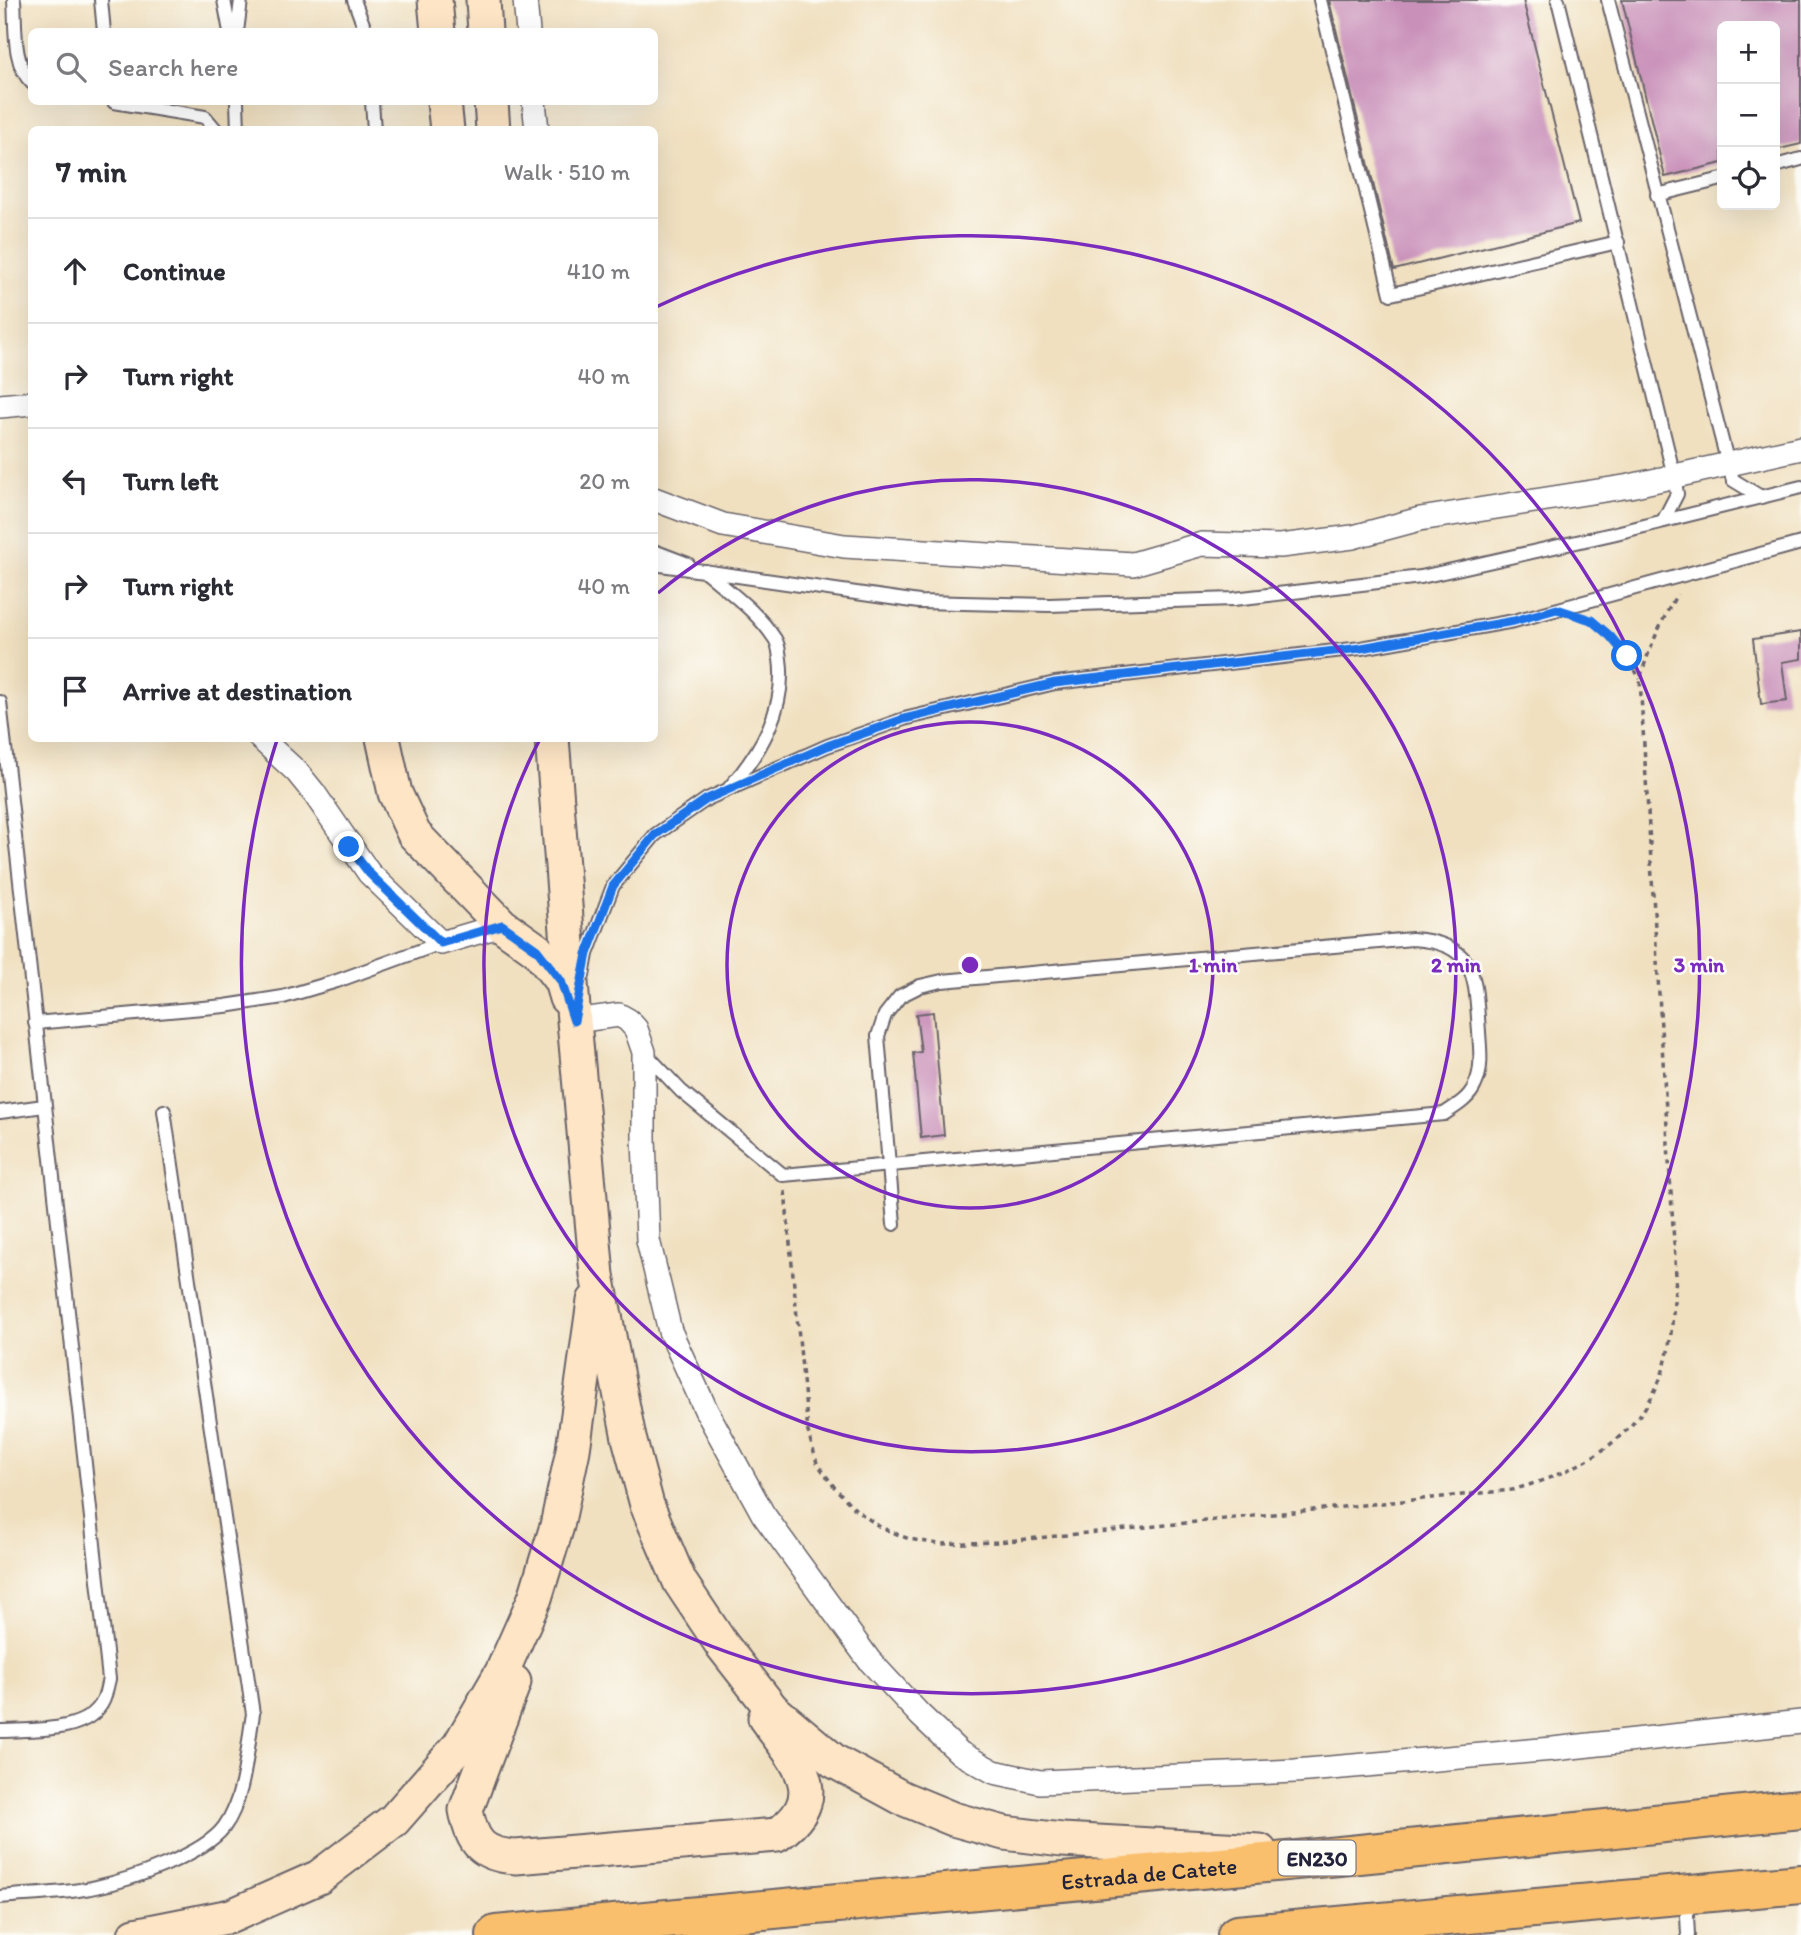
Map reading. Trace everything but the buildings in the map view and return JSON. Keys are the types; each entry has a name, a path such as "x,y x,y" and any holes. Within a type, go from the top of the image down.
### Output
{"highway":[{"name":"Estrada de Catete","path":"496,1935 1350,1855 1801,1809"},
{"path":"1237,1935 1801,1884"}],"street":[{"path":"435,0 438,28"},
{"path":"483,0 485,28"},
{"path":"525,0 528,28"},
{"path":"444,105 447,126"},
{"path":"491,105 493,126"},
{"path":"534,105 537,126"},
{"path":"0,406 28,403"},
{"path":"658,501 723,525 844,546 1133,564 1202,544 1280,546 1353,537 1420,519 1630,486 1801,448"},
{"path":"264,742 297,772 314,793 369,873 441,943 502,925"},
{"path":"384,742 395,793 414,834 502,925 537,950 561,981 574,1021"},
{"path":"552,742 597,1275 629,1438 647,1505 680,1582 725,1662 806,1777 807,1795 801,1812 790,1826 778,1835 516,1857 499,1856 481,1847 470,1832 466,1810 513,1686 535,1598 557,1526 573,1450 597,1275"},
{"path":"574,1021 618,1015 628,1020 636,1029 644,1052 648,1240 670,1331 706,1410 763,1514 869,1660 960,1754 994,1772 1040,1782 1309,1770 1553,1749 1801,1721"},
{"path":"680,1582 722,1645 772,1709 834,1761 902,1798 953,1819 1004,1833 1062,1840 1350,1855"},
{"path":"135,1935 231,1916 319,1877 394,1820 459,1746 502,1672 535,1598"}],"lane":[{"path":"14,0 19,60 28,78"},
{"path":"101,0 104,28"},
{"path":"224,0 229,28"},
{"path":"238,28 241,0"},
{"path":"354,0 366,28"},
{"path":"365,0 366,28"},
{"path":"1320,0 1391,294 1618,242"},
{"path":"1558,0 1674,476 1677,494 1663,521"},
{"path":"1608,0 1728,464 1733,480 1760,497"},
{"path":"132,105 205,117 213,126"},
{"path":"237,105 238,126"},
{"path":"372,105 374,126"},
{"path":"1780,165 1801,159"},
{"path":"1657,195 1717,180"},
{"path":"658,565 919,602 1049,605 1234,599 1422,577 1801,487"},
{"path":"574,1021 587,954 613,886 655,835 707,799 827,746 904,719 1055,683 1361,648 1514,621 1801,543"},
{"path":"658,553 705,571 757,616 777,642 782,671 778,700 767,734 749,765 727,790"},
{"path":"0,702 109,1679 103,1702 86,1720 68,1726 0,1731"},
{"path":"644,1052 681,1091 783,1175 888,1166 1444,1114 1463,1101 1476,1085 1481,1065 1476,982 1466,961 1451,947 1433,940 1412,939 970,979 920,986 900,996 885,1015 878,1036 888,1166 894,1224"},
{"path":"35,1023 225,1006 282,997 337,981 441,943"},
{"path":"0,1112 44,1106"},
{"path":"0,1897 96,1888 169,1864 193,1852 224,1828 239,1799 253,1714 164,1111"},
{"path":"1686,1893 1688,1935"}],"path":[{"path":"783,1175 808,1432 817,1463 835,1488 856,1510 880,1527 909,1539 939,1544 997,1542 1512,1490 1550,1480 1583,1464 1614,1443 1640,1414 1660,1380 1669,1346 1676,1276 1640,679 1660,624 1679,592 1703,569"},
{"path":"1557,609 1591,620 1610,636 1627,656 1640,679"}],"route":[{"path":"349,847 369,873 441,943 502,925 537,950 561,981 574,1021 587,954 613,886 655,835 707,799 827,746 904,719 1055,683 1361,648 1514,621 1557,609 1591,620 1610,636 1627,656"}]}
